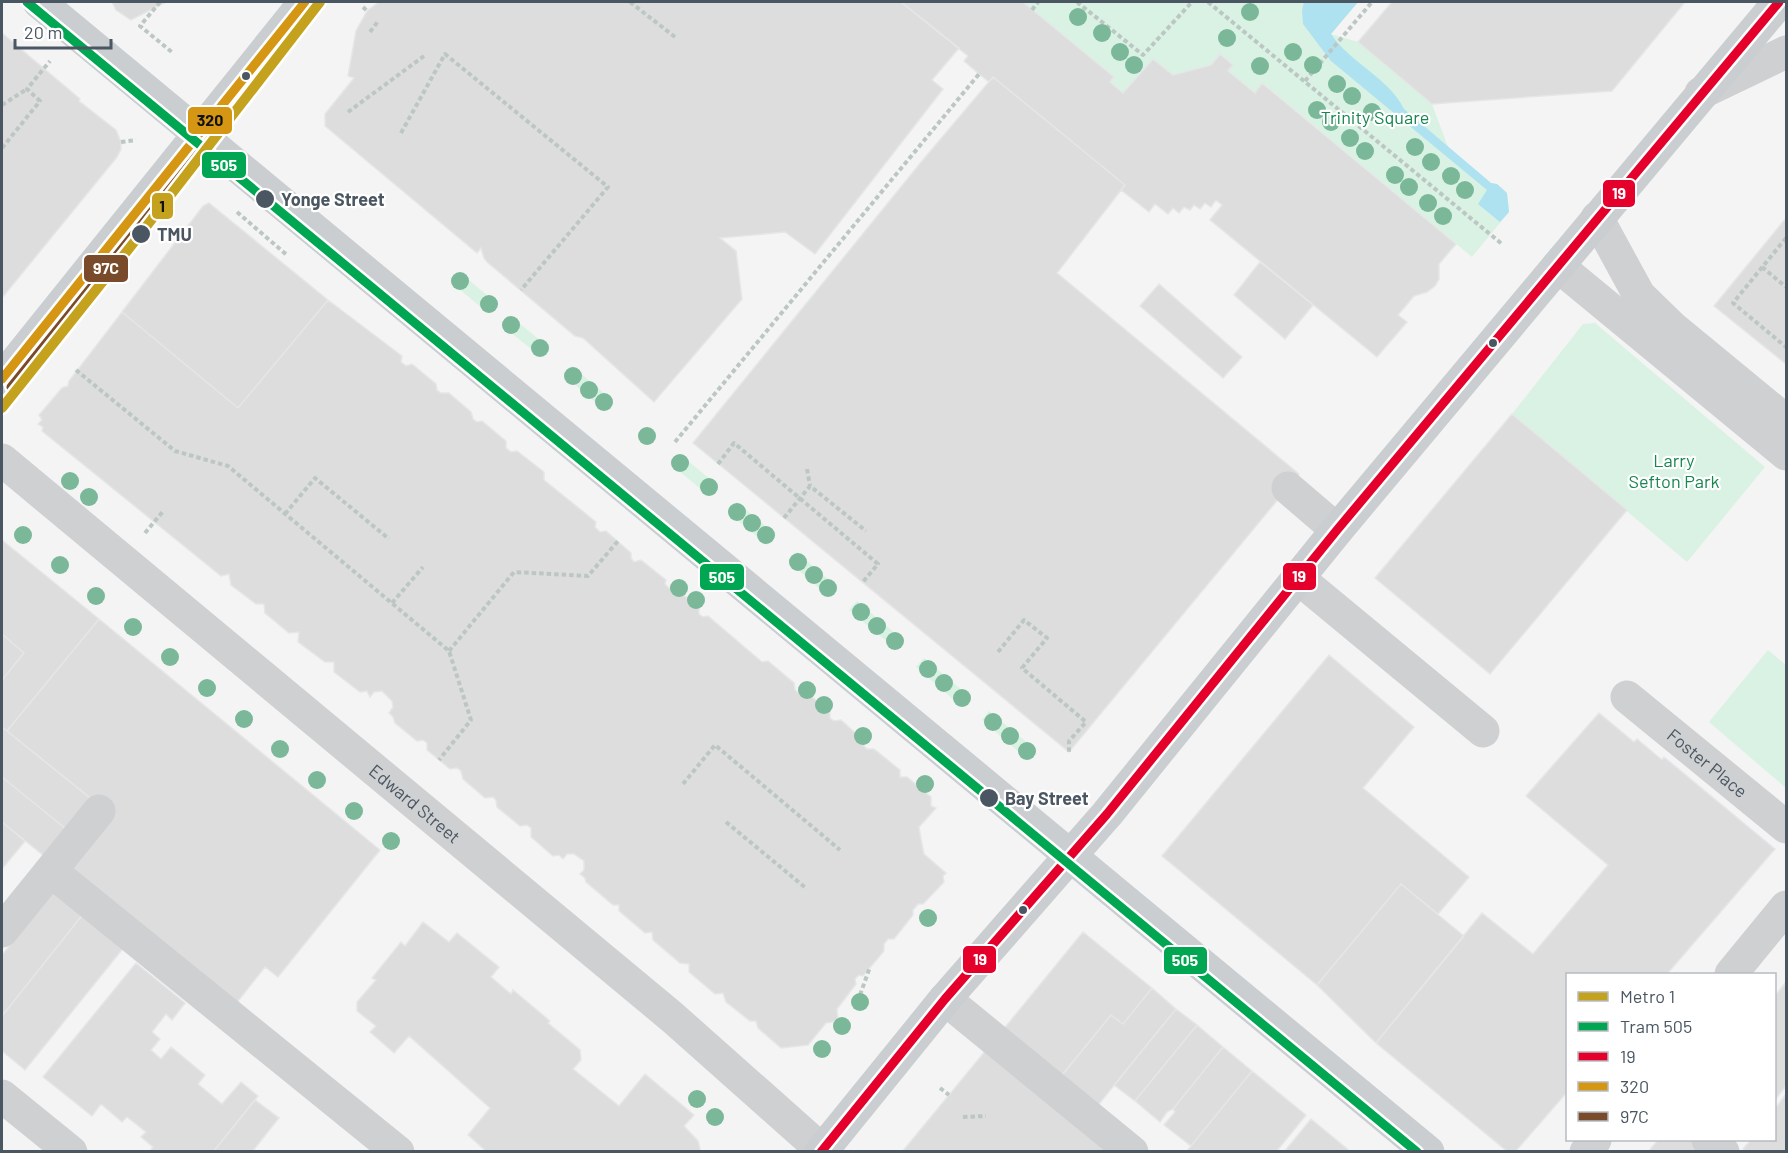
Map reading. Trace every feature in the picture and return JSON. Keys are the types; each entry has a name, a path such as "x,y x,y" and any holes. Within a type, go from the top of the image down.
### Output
{"main road":[{"path":"39,2 1428,1152"},
{"path":"2,379 305,2"},
{"path":"822,1151 945,999 1107,814 1337,530 1779,2"}],"street":[{"path":"1701,93 1786,52"},
{"path":"1597,218 1639,295 1673,328 1786,421"},
{"path":"1558,266 1786,454"},
{"name":"Edward Street","path":"2,460 672,1017 822,1151"},
{"path":"1288,488 1337,530"},
{"path":"1298,578 1483,731"},
{"name":"Foster Place","path":"1627,697 1786,827"},
{"path":"2,932 99,811"},
{"path":"51,871 398,1152"},
{"path":"1733,973 1786,907"},
{"path":"945,999 1132,1152"},
{"path":"2,1096 71,1152"},
{"path":"1709,1141 1723,1152"}],"path":[{"path":"160,2 141,26 172,53"},
{"path":"630,2 675,37"},
{"path":"1032,10 1038,2"},
{"path":"1077,2 1143,56 1192,2"},
{"path":"1208,2 1502,244"},
{"path":"1305,81 1372,2"},
{"path":"363,7 367,11"},
{"path":"370,32 379,20"},
{"path":"401,133 445,54 608,187 521,290"},
{"path":"348,112 424,56"},
{"path":"2,105 27,89 50,61"},
{"path":"675,442 979,74"},
{"path":"2,148 40,101 27,89"},
{"path":"121,142 136,140"},
{"path":"237,212 288,256"},
{"path":"1786,238 1733,303 1786,347"},
{"path":"1762,267 1786,287"},
{"path":"76,370 175,451 228,466 449,651 471,720 439,760"},
{"path":"718,464 734,443 878,564 862,583"},
{"path":"807,469 810,486 866,531"},
{"path":"285,514 315,478 389,539"},
{"path":"784,519 810,486"},
{"path":"145,533 164,510"},
{"path":"449,651 514,572 588,576 618,541"},
{"path":"392,603 423,567"},
{"path":"998,652 1024,620 1047,639 1022,668 1086,722 1069,741 1069,752"},
{"path":"683,784 715,745 840,850"},
{"path":"726,822 807,890"},
{"path":"855,1010 870,967"},
{"path":"940,1088 949,1095"},
{"path":"963,1117 986,1116"}],"green space":[{"name":"Trinity Square","path":"1023,2 1358,2 1331,34 1358,42 1432,104 1448,147 1491,183 1497,184 1507,193 1509,212 1472,257 1263,83 1255,93 1228,71 1233,65 1220,54 1211,65 1173,75 1153,59 1123,93 1110,82 1114,77"},
{"path":"462,274 496,303 488,313 453,284"},
{"path":"513,318 547,346 540,356 505,328"},
{"name":"Larry Sefton Park","path":"1595,323 1765,467 1687,562 1512,414 1583,324"},
{"path":"572,366 612,400 604,410 564,375"},
{"path":"682,456 716,484 708,495 673,466"},
{"path":"737,502 776,535 767,545 728,512"},
{"path":"797,552 836,586 828,596 788,561"},
{"path":"857,601 903,640 896,649 849,610"},
{"path":"1768,650 1786,663 1786,788 1709,722"},
{"path":"924,658 970,697 962,707 916,667"},
{"path":"989,711 1036,750 1028,760 982,720"}],"water":[{"path":"1304,2 1358,2 1331,34 1348,54 1389,88 1404,109 1491,183 1497,184 1507,193 1509,212 1500,222 1478,204 1487,190 1331,61 1303,24"}],"building":[{"path":"112,2 166,2 131,20 116,10"},
{"path":"379,2 901,2 959,48 932,80 943,89 815,254 785,232 720,238 736,251 742,299 654,402 583,338 575,336 487,262 481,248 477,253 325,126 325,114 354,78 348,76 356,31 367,11"},
{"path":"901,2 1023,2 1114,77 1110,82 1123,93 1153,59 1173,75 1211,65 1220,54 1233,65 1228,71 1255,93 1262,83 1456,244 1439,264 1439,279 1435,286 1427,292 1414,296 1398,315 1407,322 1377,357 1210,220 1222,205 1216,200 1211,207 1205,203 1200,209 1194,205 1190,210 1184,207 1179,213 1173,208 1168,214 1155,204 1149,212 1121,190 1125,185 993,77 989,82 979,74 964,61 968,56"},
{"path":"1392,2 1685,2 1612,91 1432,104 1358,42"},
{"path":"2,33 80,99 79,101 116,130 121,149 117,157 2,298"},
{"path":"993,77 1125,185 1057,273 1299,474 1069,752 693,443"},
{"path":"209,203 328,300 238,408 122,312 203,206"},
{"path":"1786,218 1786,364 1714,306"},
{"path":"1260,262 1313,305 1285,339 1234,295"},
{"path":"1159,284 1242,357 1223,378 1140,306"},
{"path":"328,300 402,356 401,362 406,366 412,364 436,384 437,390 441,393 449,393 471,412 473,419 477,422 482,421 506,441 506,448 511,452 517,451 544,472 544,480 596,522 595,527 600,532 606,531 631,553 634,562 641,560 666,580 665,584 669,588 675,588 699,608 699,614 703,617 708,616 762,662 768,661 794,683 795,690 800,694 806,692 830,712 830,718 834,721 841,720 864,741 867,749 874,749 900,770 900,777 907,777 931,797 931,806 936,808 919,827 924,854 946,873 943,876 944,882 923,904 918,904 913,910 913,915 894,939 888,939 884,944 884,951 863,976 859,975 855,979 856,984 837,1009 838,1021 826,1023 808,1045 781,1048 758,1028 756,1021 750,1021 726,1002 723,993 715,994 689,972 689,964 680,963 653,940 652,932 645,933 619,911 619,905 613,905 586,882 580,874 584,870 584,861 574,854 567,854 563,859 559,855 553,856 531,837 531,828 527,825 520,826 497,807 493,797 485,798 463,779 461,771 457,768 450,769 427,750 427,743 423,740 417,741 395,723 389,713 393,707 392,701 382,691 374,692 370,697 367,691 360,692 334,672 334,662 325,662 298,642 299,632 289,633 265,613 264,604 256,604 231,585 229,574 221,576 42,431 43,427 38,424 42,420 39,415 62,388 68,386 69,381 122,312 238,408"},
{"path":"1512,414 1627,510 1490,674 1375,578"},
{"path":"2,540 99,619 7,731 2,727 2,680 24,653 2,634"},
{"path":"99,619 380,850 278,977 265,967 235,1005 64,868 109,813 7,731"},
{"path":"2,634 24,653 2,680"},
{"path":"1329,655 1414,727 1363,788 1469,877 1438,914 1401,884 1317,985 1162,856"},
{"path":"1599,713 1634,742 1637,739 1662,760 1664,757 1775,849 1668,973 1566,973 1566,1093 1515,1152 1508,1152 1376,1043 1482,913 1533,954 1608,865 1526,796"},
{"path":"2,727 95,802 71,833 2,777"},
{"path":"2,777 71,833 49,860 2,822"},
{"path":"2,822 25,841 2,869"},
{"path":"1401,884 1464,936 1376,1043 1317,985"},
{"path":"54,889 84,913 2,1016 2,955"},
{"path":"84,913 125,946 25,1070 2,1051 2,1016"},
{"path":"423,922 449,942 457,933 499,967 491,977 511,994 513,990 580,1050 581,1060 573,1069 619,1106 645,1074 694,1115 684,1126 698,1141 701,1152 487,1152 468,1135 490,1108 409,1036 394,1053 370,1032 376,1026 357,1011 357,1002 376,980 372,978 401,942 405,946"},
{"path":"1083,932 1152,988 1123,1024 1111,1015 1056,1083 998,1036"},
{"path":"136,963 185,1003 172,1020 166,1014 152,1032 160,1039 151,1050 161,1059 171,1047 205,1075 198,1084 222,1104 241,1082 258,1096 213,1152 149,1152 153,1147 141,1137 146,1132 127,1117 122,1122 101,1104 92,1116 43,1077"},
{"path":"1786,982 1786,1086 1776,1098 1776,994"},
{"path":"1152,988 1176,1009 1095,1109 1058,1080 1111,1015 1123,1024"},
{"path":"1176,1009 1197,1025 1135,1101 1114,1085"},
{"path":"1197,1025 1223,1047 1160,1122 1135,1101"},
{"path":"991,1044 1120,1152 902,1152"},
{"path":"1223,1047 1252,1071 1191,1146 1164,1125 1175,1112 1173,1109"},
{"path":"1252,1071 1306,1115 1276,1152 1186,1152"},
{"path":"1786,1094 1786,1152 1746,1152 1743,1149 1750,1141 1776,1141 1776,1107"},
{"path":"255,1100 279,1118 252,1152 213,1152"},
{"path":"1311,1119 1351,1152 1284,1152"},
{"path":"1657,1141 1698,1141 1712,1152 1648,1152"}],"metro line":[{"name":"1","path":"2,408 320,2"}],"tram line":[{"name":"505","path":"27,2 1417,1152"}],"transit line":[{"name":"320","path":"2,379 305,2"},
{"name":"19","path":"821,1152 945,999 1107,814 1337,530 1779,2"},
{"name":"97C","path":"11,387 314,10"}],"place":[{"name":"Yonge Street","path":"265,199"},
{"name":"TMU","path":"141,234"},
{"name":"Bay Street","path":"989,798"}]}
